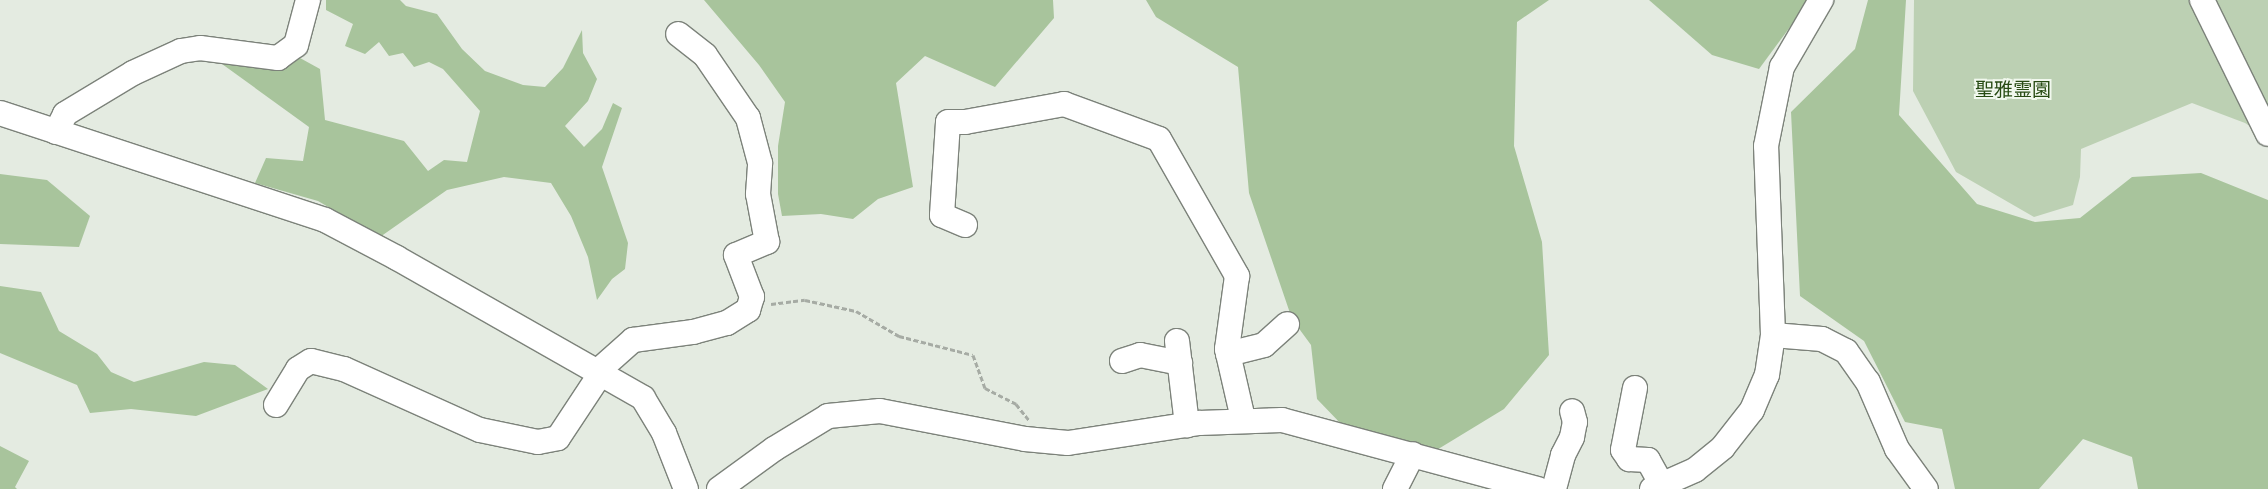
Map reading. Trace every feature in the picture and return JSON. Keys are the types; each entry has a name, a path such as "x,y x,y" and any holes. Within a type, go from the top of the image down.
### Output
{"street":[{"path":"0,132 46,128 65,114 133,73 181,51 200,48 278,58 296,45 308,0"},
{"path":"1635,388 1623,450 1629,459 1648,460 1657,487 1695,470 1716,453 1752,410 1767,375 1773,335 1766,146 1782,67 1821,0"},
{"path":"2202,0 2268,134"},
{"path":"276,405 298,370 311,361 344,369 480,430 538,442 558,438 599,372 633,340 693,332 727,323 748,310 752,298 736,255 767,242 758,194 760,163 748,118 705,55 678,34"},
{"path":"965,225 942,215 948,122 965,122 1064,104 1159,138 1237,276 1228,354 1243,419"},
{"path":"0,113 325,220 643,398 664,434 686,489"},
{"path":"1228,354 1264,346 1287,324"},
{"path":"1773,335 1822,338 1846,352 1868,382 1897,449 1926,489"},
{"path":"1122,361 1140,355 1179,352 1187,425"},
{"path":"719,489 774,449 828,416 858,411 880,410 1029,439 1068,443 1187,425 1243,419 1282,420 1538,489"},
{"path":"1554,489 1563,454 1572,437 1575,422 1572,411"},
{"path":"1395,489 1413,454"}],"path":[{"path":"748,310 778,302 805,300 856,311 899,336 973,355 985,388 1016,404 1029,420 1029,439"}],"green space":[{"path":"326,0 400,0 406,6 437,14 462,49 485,71 523,85 545,87 563,68 582,30 583,53 597,79 588,101 565,126 584,147 602,129 613,103 622,108 602,167 628,243 625,269 612,279 597,300 588,257 571,216 551,183 504,177 447,190 380,237 318,201 255,183 266,158 303,161 309,127 222,64 227,57 280,47 320,69 325,120 404,141 428,171 444,160 467,162 480,111 443,69 429,62 414,67 403,53 389,56 379,42 365,54 345,46 353,24 326,10"},
{"path":"704,0 1053,0 1054,18 995,87 925,56 896,83 913,187 878,199 853,219 821,214 782,216 778,194 778,146 785,102 759,65"},
{"path":"1146,0 1549,0 1517,22 1514,146 1542,242 1549,355 1504,409 1435,451 1344,427 1317,399 1311,345 1292,319 1249,193 1238,67 1156,17"},
{"path":"1649,0 1810,0 1759,69 1712,55"},
{"path":"1868,0 1906,0 1899,115 1977,204 2035,222 2080,218 2132,177 2201,173 2268,200 2268,489 2138,489 2132,457 2083,439 2039,489 1955,489 1942,429 1905,422 1864,341 1800,296 1791,112 1855,49"},
{"name":"聖雅霊園","path":"1914,0 2268,0 2268,138 2245,123 2192,103 2081,149 2080,177 2073,205 2034,217 1956,172 1913,91"},
{"path":"0,174 47,180 90,216 79,247 0,244"},
{"path":"0,286 41,292 59,331 97,354 111,372 134,382 204,362 235,365 268,389 196,416 131,409 90,413 77,385 0,353"},
{"path":"0,446 29,461 15,487 17,489 0,489"}]}
